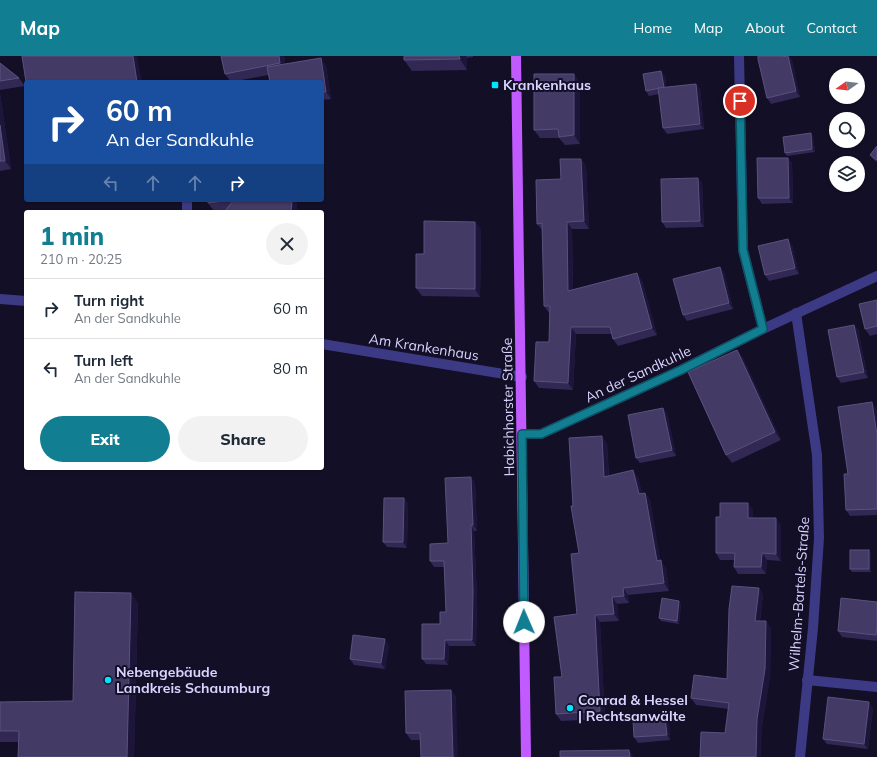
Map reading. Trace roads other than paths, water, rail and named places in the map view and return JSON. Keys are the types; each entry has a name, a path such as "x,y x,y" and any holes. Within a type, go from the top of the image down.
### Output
{"main road":[{"name":"Habichhorster Straße","path":"516,56 522,376 526,757"}],"street":[{"path":"739,56 743,250 763,329"},
{"name":"An der Sandkuhle","path":"522,434 541,434 681,370 796,313 877,276"},
{"path":"0,299 24,301"},
{"name":"Wilhelm-Bartels-Straße","path":"796,313 817,463 819,538 813,628 800,757"},
{"name":"Am Krankenhaus","path":"324,344 522,376"},
{"path":"807,680 877,687"}],"place":[{"name":"Krankenhaus","path":"495,85"},
{"name":"Nebengebäude Landkreis Schaumburg","path":"108,680"},
{"name":"Conrad & Hessel | Rechtsanwälte","path":"570,708"}]}
